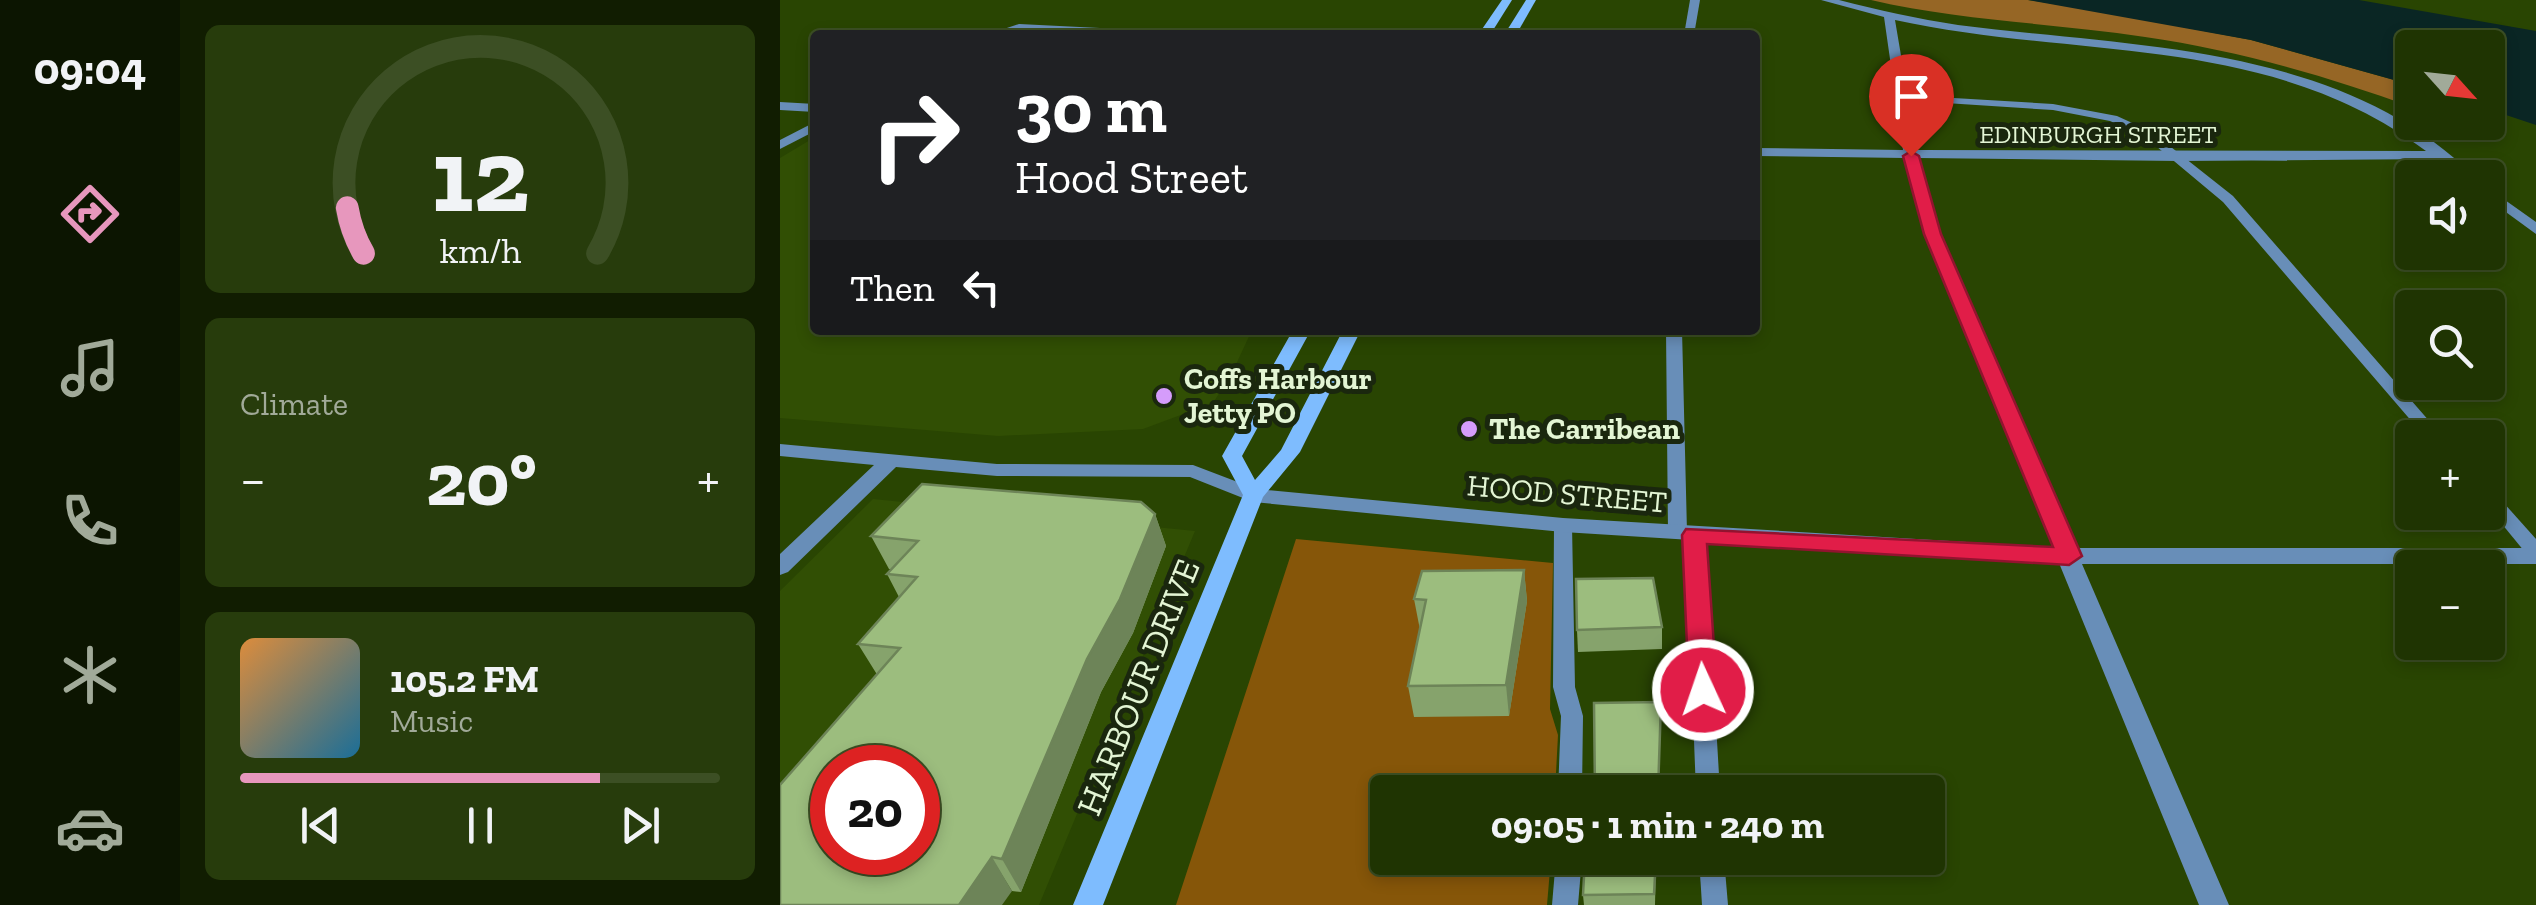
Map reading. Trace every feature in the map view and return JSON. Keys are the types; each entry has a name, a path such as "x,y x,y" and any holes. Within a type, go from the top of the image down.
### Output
{"street":[{"path":"1487,30 1507,0"},
{"path":"1513,30 1531,0"},
{"path":"1826,0 1972,30 2161,48 2285,76 2350,99 2446,160"},
{"path":"1889,16 1911,156 1932,234 2214,905"},
{"path":"780,106 810,108"},
{"path":"780,146 810,129"},
{"name":"EDINBURGH STREET","path":"1760,152 2178,158 2440,155"},
{"path":"2505,205 2536,229"},
{"path":"1253,494 1232,456 1299,335"},
{"name":"HARBOUR DRIVE","path":"1088,905 1253,494 1290,452 1349,335"},
{"name":"HOOD STREET","path":"780,450 997,470 1194,471 1253,494 1686,534 2069,556 2536,554"},
{"path":"780,567 891,460"}],"lane":[{"path":"1690,30 1695,0"},
{"path":"1007,30 1019,26 1091,30"},
{"path":"1903,98 2053,107 2113,118 2148,134 2228,199 2420,420"},
{"path":"1674,335 1707,775"},
{"path":"2505,517 2536,554"},
{"path":"1563,525 1564,687 1572,716 1570,775"},
{"path":"1565,905 1568,875"},
{"path":"1713,875 1714,905"}],"shaded area":[{"path":"1871,0 2028,0 2251,40 2395,80 2395,101 2314,75 2179,42 1939,13"},
{"path":"810,140 810,335 1250,335 1213,403 1143,429 998,436 780,418 780,158"},
{"path":"873,499 1195,531 1039,905 780,905 780,591"},
{"path":"1296,539 1553,563 1550,709 1558,735 1556,775 1370,775 1370,875 1550,875 1547,905 1176,905"}],"water":[{"path":"2028,0 2359,0 2536,31 2536,125 2505,115 2505,30 2395,30 2395,80 2251,40"}],"building":[{"path":"922,484 1141,502 1155,514 1120,599 1087,659 1002,859 992,857 959,905 780,905 780,785 810,751 810,875 940,875 940,745 815,745 900,648 858,644 917,577 887,574 918,541 871,536"},
{"path":"1524,570 1506,685 1408,686 1426,600 1414,599 1422,571"},
{"path":"1653,578 1662,627 1577,630 1576,579"},
{"path":"1661,702 1659,775 1595,775 1594,703"},
{"path":"1584,875 1655,875 1654,894 1583,895"}],"place":[{"name":"Coffs Harbour Jetty PO","path":"1164,396"},
{"name":"The Carribean","path":"1469,429"}],"route":[{"path":"1703,690 1694,535 2069,556 1932,234 1911,156"}]}
